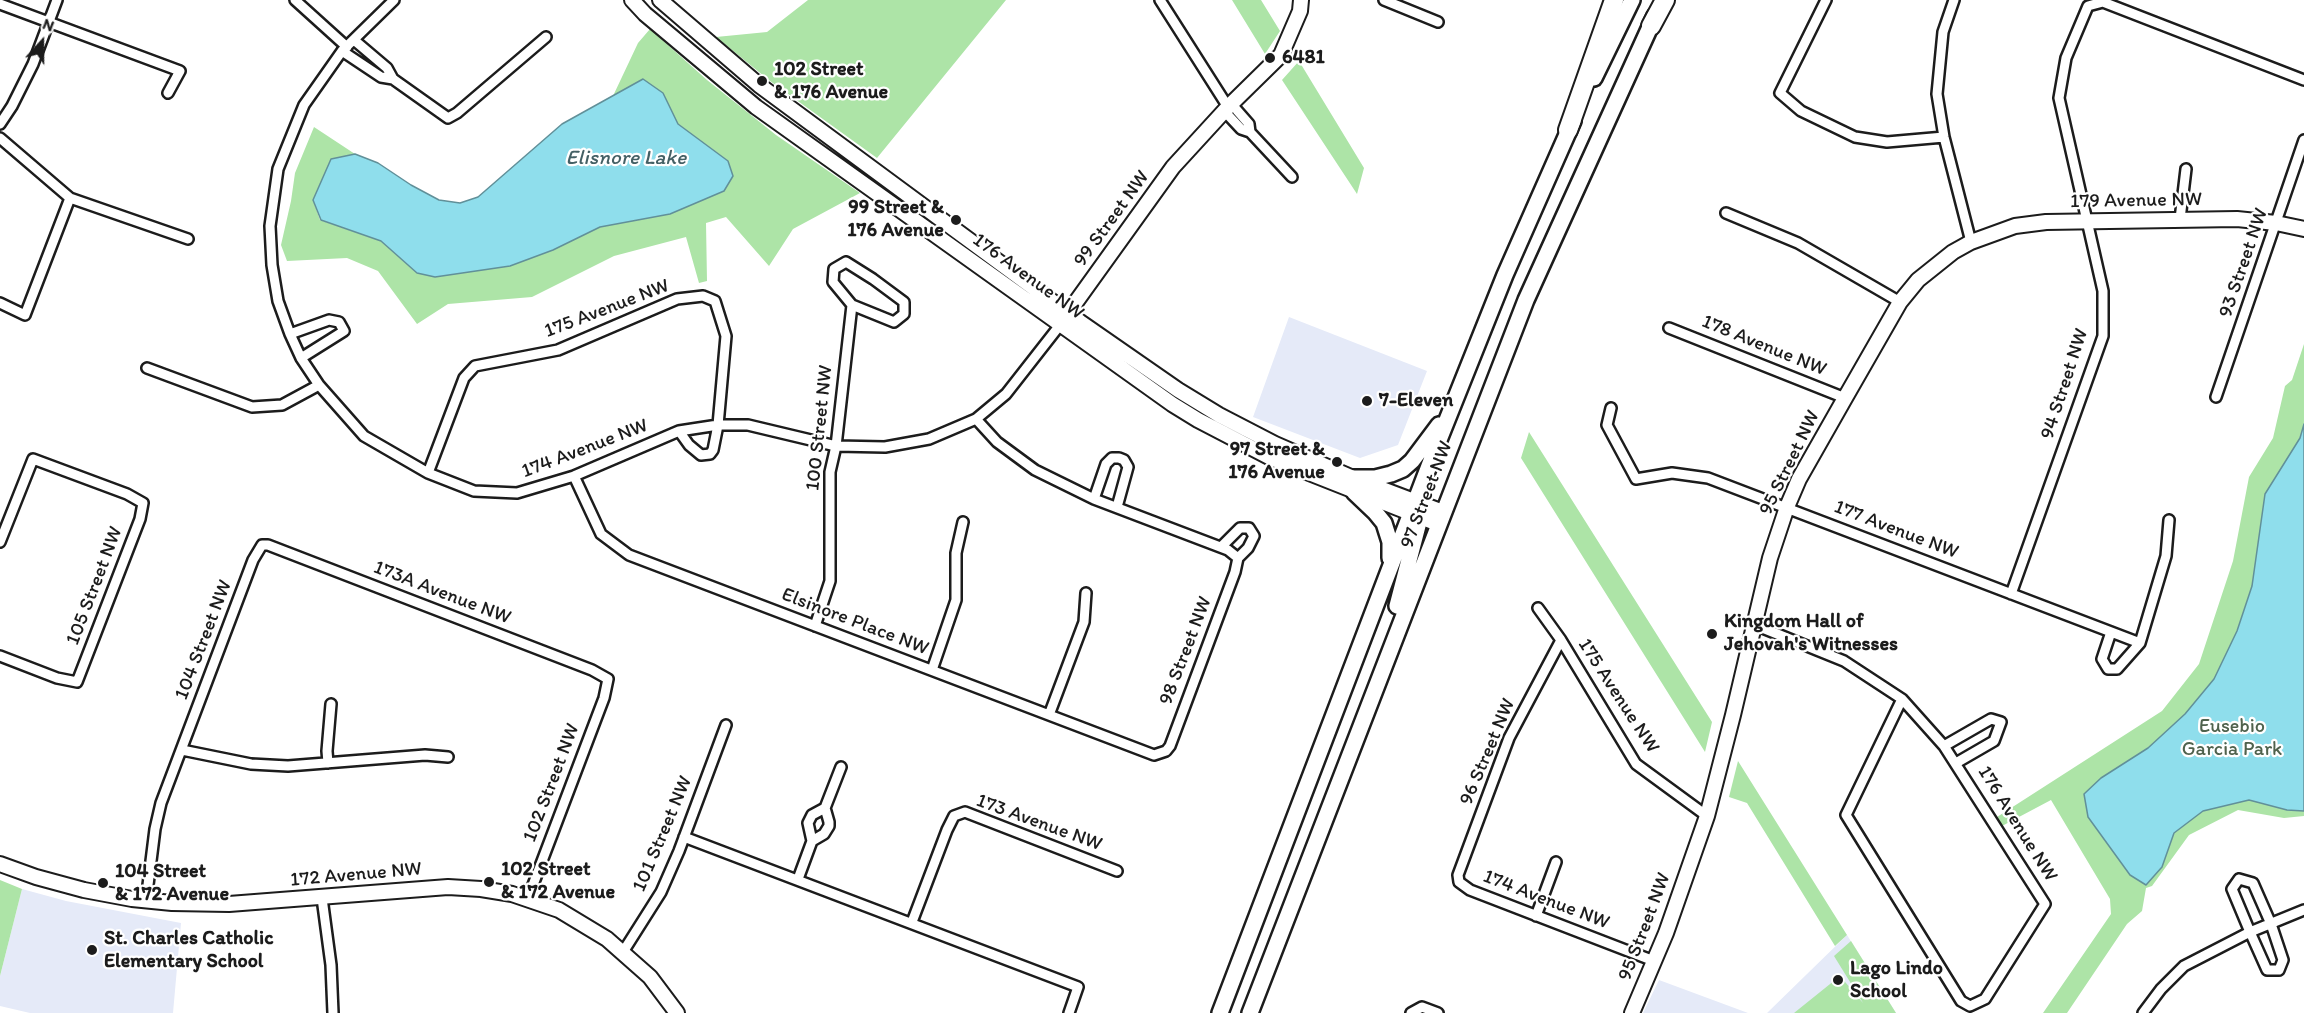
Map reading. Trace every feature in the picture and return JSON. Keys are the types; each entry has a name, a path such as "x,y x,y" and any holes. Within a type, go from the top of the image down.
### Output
{"highway":[{"path":"1568,130 1614,0"},
{"path":"1651,26 1664,0"}],"main road":[{"name":"97 Street NW","path":"1220,1013 1390,567 1416,511 1454,405 1505,275 1568,130 1632,0"},
{"name":"97 Street NW","path":"1250,1013 1526,300 1651,26"},
{"path":"1390,567 1390,542 1384,523 1353,485 1391,474 1412,461 1454,405"},
{"path":"1378,679 1416,511"}],"street":[{"path":"0,124 12,106 33,64 57,0"},
{"path":"296,0 381,77 393,79 448,118 457,113 546,37"},
{"path":"348,46 394,0"},
{"name":"176 Avenue NW","path":"632,0 645,14 756,107 1007,284 1060,325 1198,420 1271,458 1353,485 1416,511 1440,518"},
{"name":"176 Avenue NW","path":"660,0 759,85 1068,313 1199,403 1353,485"},
{"path":"1160,0 1228,107 1235,108 1249,124 1250,132 1292,177"},
{"name":"99 Street NW","path":"885,447 929,439 976,419 1006,394 1060,325 1173,167 1228,107 1281,55 1300,11 1301,0"},
{"path":"1384,0 1438,22"},
{"path":"1826,0 1780,93 1801,111 1855,137 1887,142 1944,137"},
{"path":"1954,0 1943,32 1937,94 1944,137 1971,242"},
{"name":"94 Street NW","path":"2011,594 2103,336 2103,291 2059,98 2066,58 2088,6 2103,2 2304,80"},
{"path":"0,4 180,71 168,93"},
{"path":"348,46 387,68 393,79"},
{"name":"174 Avenue NW","path":"348,46 304,105 278,169 270,226 272,265 278,301 290,334 301,358 319,385 364,436 428,473 474,491 517,493 574,476 679,431 718,425 748,425 836,446 885,447"},
{"path":"0,138 70,198 188,239"},
{"name":"93 Street NW","path":"2216,397 2304,140"},
{"path":"2180,219 2186,169"},
{"path":"0,303 25,315 70,198"},
{"path":"1726,213 1798,243 1900,302"},
{"name":"179 Avenue NW","path":"1971,242 2015,226 2046,222 2237,219 2276,223 2304,229"},
{"name":"95 Street NW","path":"1632,1013 1666,933 1707,816 1770,558 1799,479 1900,302 1918,280 1935,265 1971,242"},
{"path":"846,262 904,302 904,314 894,322 852,304 833,282 834,269 846,262"},
{"name":"175 Avenue NW","path":"428,473 464,378 476,366 558,350 678,299 703,296 715,301 726,336 718,425"},
{"name":"100 Street NW","path":"815,626 830,581 830,472 836,446 852,304"},
{"path":"290,334 329,320 339,322 344,331 301,358"},
{"name":"178 Avenue NW","path":"1670,328 1845,398"},
{"path":"147,368 252,406 282,405 319,385"},
{"name":"177 Avenue NW","path":"1611,408 1607,425 1636,479 1672,473 1708,478 2140,643"},
{"path":"976,419 997,442 1035,470 1094,499 1221,547 1238,558 1248,548 1254,536 1249,528 1240,528 1221,547"},
{"name":"174 Avenue NW","path":"679,431 696,451 705,455 712,450 718,425"},
{"path":"1094,499 1106,464 1112,458 1119,458 1124,460 1128,466 1117,507"},
{"name":"105 Street NW","path":"0,542 33,459 127,494 143,503 140,519 77,682 57,678 0,656"},
{"name":"Elsinore Place NW","path":"574,476 601,534 629,555 1145,752 1154,755 1161,753"},
{"path":"2111,632 2102,659 2108,669 2117,669 2140,643 2166,556 2169,520"},
{"path":"932,670 956,600 956,553 963,522"},
{"name":"173A Avenue NW","path":"262,545 268,545 592,670 608,680"},
{"name":"104 Street NW","path":"146,901 159,814 253,560 262,545"},
{"name":"98 Street NW","path":"1161,753 1170,746 1235,572 1238,558"},
{"path":"1048,715 1084,622 1086,594"},
{"name":"175 Avenue NW","path":"1538,608 1561,640 1636,764 1707,816"},
{"name":"176 Avenue NW","path":"1755,626 1844,661 1902,699 1944,746 2045,904 1985,999 1970,1006 1961,1001 1846,815 1902,699"},
{"name":"96 Street NW","path":"1459,882 1458,875 1509,738 1561,640"},
{"name":"102 Street NW","path":"528,898 604,698 608,680"},
{"path":"328,763 331,704"},
{"name":"176 Avenue NW","path":"1944,746 1991,719 2001,722 1994,741 1956,764"},
{"name":"101 Street NW","path":"623,952 661,892 726,725"},
{"path":"182,750 250,764 288,766 425,756 448,757"},
{"path":"812,841 824,834 829,826 825,808 841,767"},
{"path":"798,879 812,841 808,828 810,819 812,815 825,808"},
{"name":"173 Avenue NW","path":"912,922 947,830 954,816 965,812 1117,871"},
{"path":"684,837 1078,987 1069,1013"},
{"path":"1536,916 1556,862"},
{"name":"172 Avenue NW","path":"0,864 60,884 146,901 216,905 448,887 482,889 528,898 574,918 623,952 650,977 677,1013"},
{"path":"2239,879 2253,883 2271,924 2283,960 2279,970 2267,970 2250,932 2232,889 2239,879"},
{"name":"174 Avenue NW","path":"1459,882 1470,890 1654,961"},
{"path":"322,898 331,965 333,1013"},
{"path":"2144,1013 2161,989 2184,966 2250,932 2304,910"},
{"path":"1411,1013 1422,1007 1438,1013"}],"shaded area":[{"path":"1289,317 1427,371 1398,445 1360,458 1253,417"},
{"name":"St. Charles Catholic Elementary School","path":"22,889 66,901 181,923 173,1013 30,1013 0,1006 0,976"},
{"name":"Lago Lindo School","path":"1847,935 1896,1013 1767,1013"},
{"path":"1659,980 1748,1013 1643,1013"}],"green space":[{"path":"808,0 1006,0 877,158 770,81 716,37 767,32"},
{"path":"1232,0 1261,0 1280,31 1265,54"},
{"path":"650,29 707,80 776,135 860,193 793,229 769,266 726,217 706,223 707,281 699,283 686,237 614,256 532,297 448,304 417,324 378,271 347,258 287,261 281,245 295,173 314,127 355,154 331,159 313,200 320,220 381,241 417,273 435,277 553,250 600,227 670,214 724,191 728,161 678,124 665,99 643,80 613,96 638,43"},
{"path":"1299,61 1364,168 1357,194 1282,80"},
{"name":"Eusebio Garcia Park","path":"2304,344 2304,816 2284,818 2238,810 2189,835 2152,886 2146,888 2142,911 2127,924 2067,1013 2043,1013 2111,914 2110,899 2051,800 2002,826 1997,817 2162,711 2199,664 2233,561 2249,477 2273,438 2285,386 2292,380"},
{"path":"1529,432 1712,722 1705,752 1521,458"},
{"path":"1738,761 1847,935 1835,946 1747,803 1729,797"},
{"path":"0,880 22,889 0,976"},
{"name":"Lago Lindo School","path":"1851,941 1896,1013 1794,1013 1840,976 1863,1003 1834,956"}],"water":[{"name":"Elisnore Lake","path":"643,79 663,93 678,124 728,161 733,176 724,191 670,214 600,227 553,250 510,266 435,277 417,273 381,241 321,220 313,200 331,159 355,154 378,163 439,200 460,203 478,197 562,124"},
{"name":"Eusebio Garcia Park","path":"2304,424 2304,811 2287,810 2249,800 2203,811 2174,833 2162,867 2146,885 2130,875 2088,817 2084,794 2101,778 2148,748 2185,714 2214,679 2237,631 2252,586 2265,494 2300,438"}],"place":[{"name":"6481","path":"1270,58"},
{"name":"102 Street & 176 Avenue","path":"762,81"},
{"name":"99 Street & 176 Avenue","path":"956,220"},
{"name":"7-Eleven","path":"1367,401"},
{"name":"97 Street & 176 Avenue","path":"1337,462"},
{"name":"Kingdom Hall of Jehovah's Witnesses","path":"1712,634"},
{"name":"102 Street & 172 Avenue","path":"489,882"},
{"name":"104 Street & 172 Avenue","path":"103,883"},
{"name":"St. Charles Catholic Elementary School","path":"92,950"},
{"name":"Lago Lindo School","path":"1838,980"}]}
